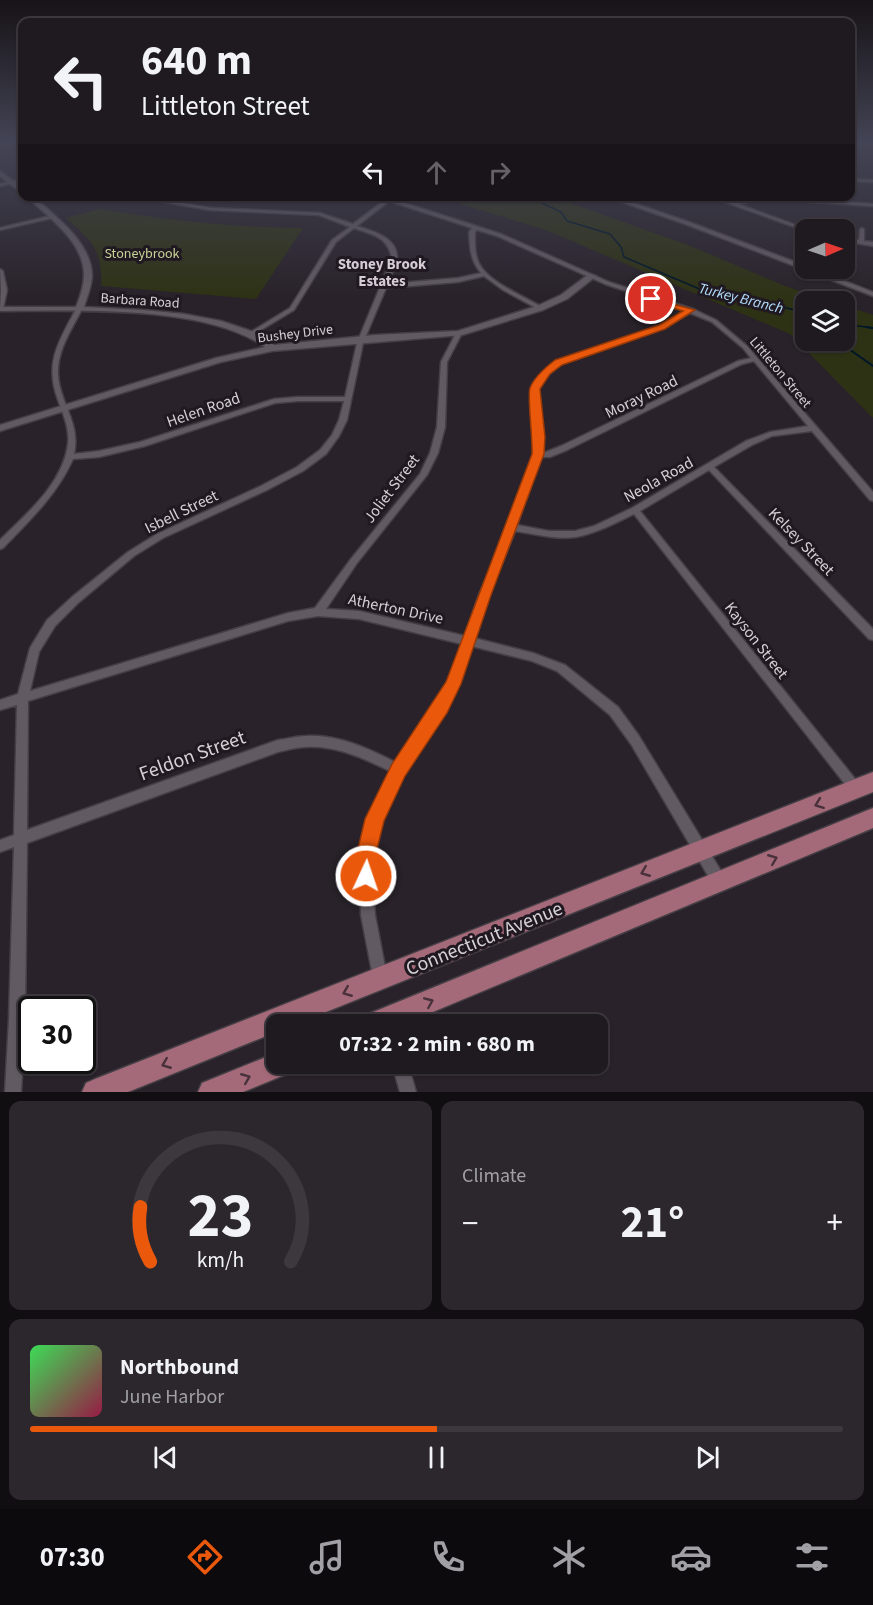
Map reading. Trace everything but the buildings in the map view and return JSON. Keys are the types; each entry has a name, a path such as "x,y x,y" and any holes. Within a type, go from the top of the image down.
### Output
{"main road":[{"name":"Connecticut Avenue","path":"94,1092 864,785"},
{"name":"Connecticut Avenue","path":"404,1014 873,818"},
{"path":"211,1092 266,1070"}],"street":[{"path":"36,203 45,201"},
{"name":"Isbell Street","path":"13,1092 23,698 34,651 51,623 131,554 160,536 300,469 323,452 343,420 360,343 395,258 392,248 380,236 311,213 210,209 162,201"},
{"path":"251,334 292,309 334,241 386,201"},
{"name":"Littleton Street","path":"395,201 524,245 628,292 691,310 714,321 732,334 755,359 873,498"},
{"path":"622,201 873,294"},
{"path":"724,201 795,226"},
{"path":"732,204 748,201"},
{"path":"810,201 873,205"},
{"path":"0,546 43,501 70,457 72,431 55,383 56,362 61,344 79,309 88,280 84,256 76,241 36,203"},
{"path":"0,229 50,217"},
{"path":"476,227 472,232 474,253 476,263 484,274 540,308"},
{"path":"861,242 862,229"},
{"path":"855,241 873,244"},
{"path":"0,271 4,290 0,309"},
{"path":"385,286 458,280 484,274"},
{"name":"Bushey Drive","path":"0,428 219,360 272,348 459,333 540,308 564,297 592,276"},
{"name":"Barbara Road","path":"0,309 79,309 198,319 227,325 251,334 266,341 272,348"},
{"path":"381,979 368,915 365,857 375,819 399,770 441,707 453,684 512,527 538,454 535,389 546,372 568,358 662,327 691,310"},
{"name":"Joliet Street","path":"318,612 354,561 423,475 434,453 441,427 444,362 459,333"},
{"name":"Moray Road","path":"538,454 547,455 564,448 740,362 755,359"},
{"name":"Helen Road","path":"70,457 99,454 142,444 274,402 298,399 347,399"},
{"name":"Neola Road","path":"512,527 549,534 575,534 597,528 634,510 749,443 770,434 813,428"},
{"name":"Kelsey Street","path":"710,467 873,636"},
{"name":"Kayson Street","path":"634,510 864,785"},
{"name":"Atherton Drive","path":"0,705 288,617 318,612 359,615 468,641 533,657 561,668 594,692 614,711 635,740 719,881"},
{"name":"Feldon Street","path":"0,846 278,746 312,741 347,748 378,759 399,770"},
{"path":"403,1074 408,1092"}],"green space":[{"path":"451,201 564,201 688,245 800,291 795,291 795,339 790,334 546,230"},
{"name":"Stoneybrook","path":"101,209 201,223 303,228 256,299 101,286 100,263 94,247 66,218"},
{"path":"855,309 873,315 873,418 807,351 855,351"}],"waterway":[{"name":"Turkey Branch","path":"538,201 561,212 567,221 610,234 621,247 624,257 702,290 737,295 795,310"},
{"path":"855,326 873,328 866,327"},
{"name":"Turkey Branch","path":"852,351 873,366"}],"district":[{"name":"Stoney Brook Estates","path":"382,272"}],"route":[{"path":"366,876 365,857 375,819 399,770 441,707 453,684 538,454 535,389 546,372 568,358 662,327 691,310 651,299"}]}
